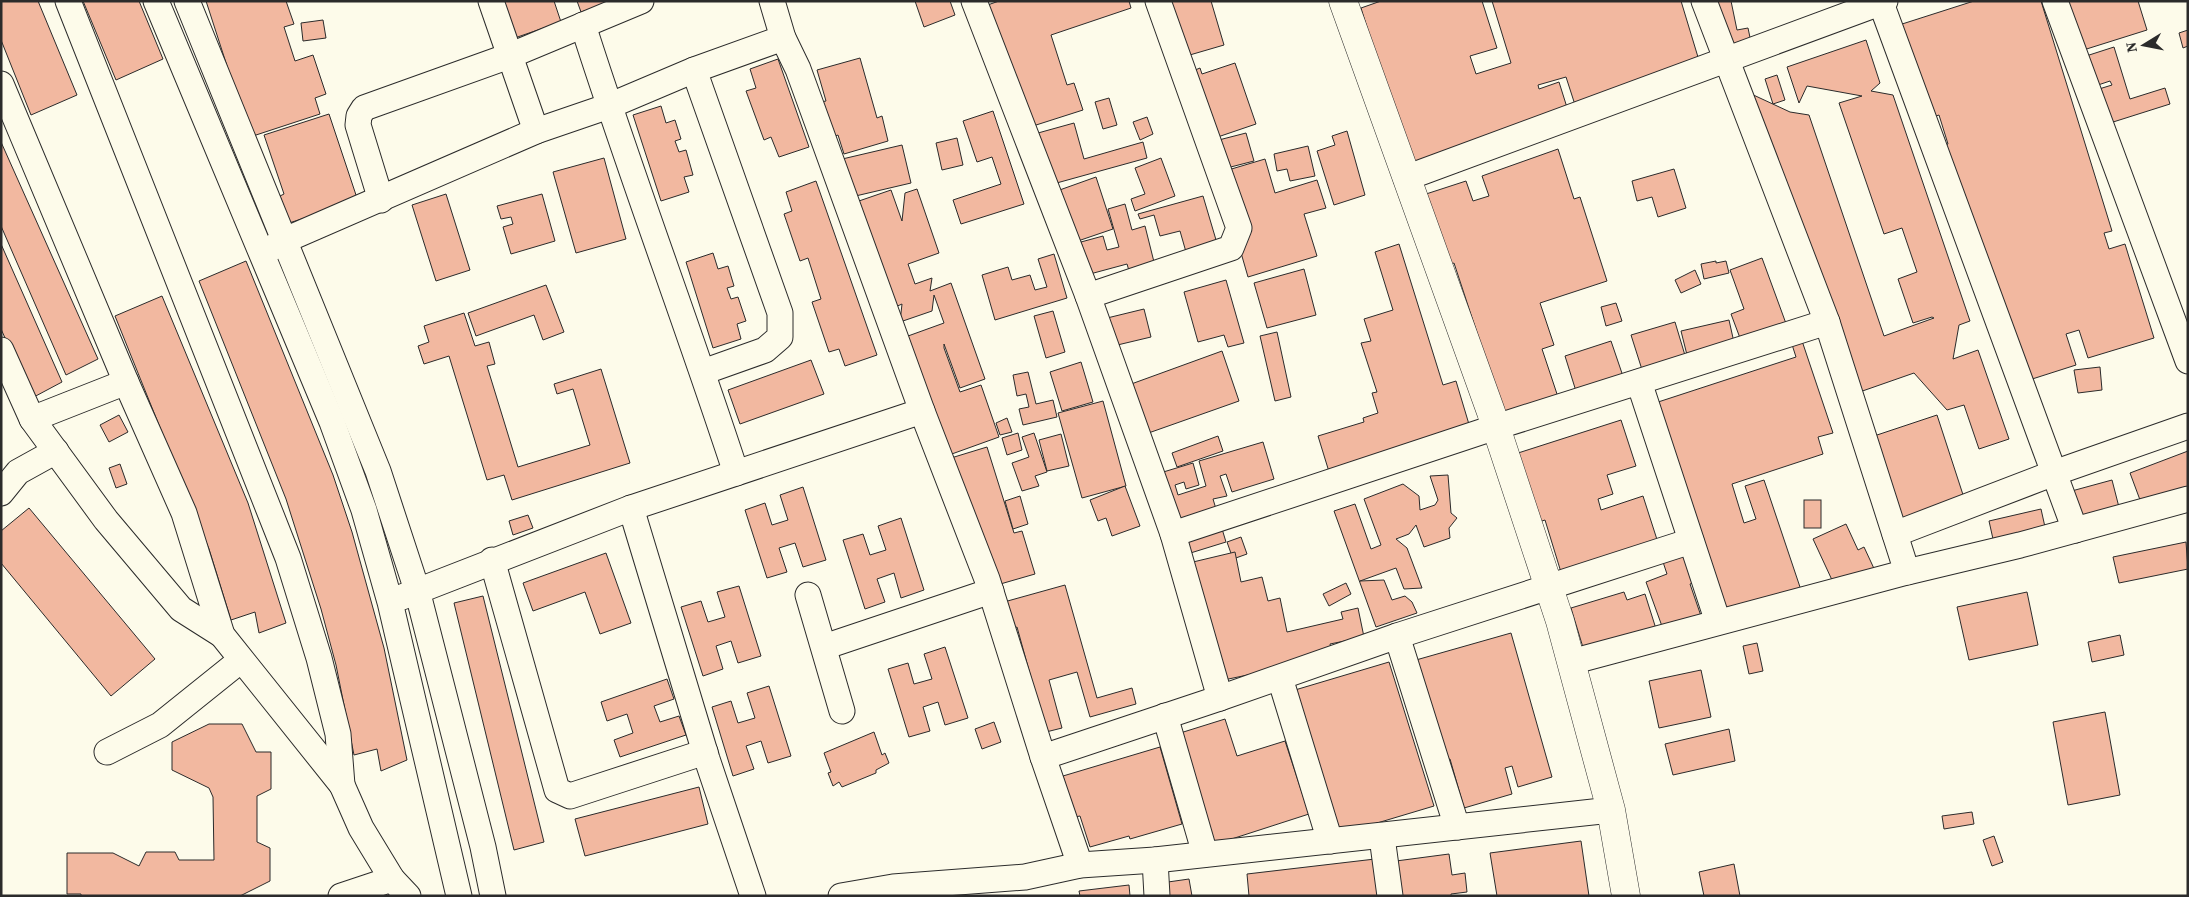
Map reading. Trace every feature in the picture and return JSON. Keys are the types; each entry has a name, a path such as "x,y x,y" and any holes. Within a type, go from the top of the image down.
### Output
{"main road":[{"path":"1343,1 1496,427 1549,587 1611,810 1626,896"}],"street":[{"path":"68,1 288,558 319,658 338,734 342,785"},
{"path":"156,1 332,422 364,510 390,602 459,896"},
{"path":"186,1 378,471 417,590 493,896"},
{"path":"491,1 536,132"},
{"path":"381,200 358,125 359,116 364,108 509,56 642,1"},
{"path":"772,1 783,38 798,69 922,411 991,591 1043,757 1080,865"},
{"path":"974,1 1088,296 1173,534 1220,698"},
{"path":"1088,296 1231,248 1238,228 1158,1"},
{"path":"1704,1 1826,322 1906,572"},
{"path":"2055,1 2188,362"},
{"path":"1406,178 1883,2 2075,530"},
{"path":"583,25 609,106 703,372 736,473"},
{"path":"261,254 283,241 536,132 609,106 694,70 783,38"},
{"path":"694,70 780,313 780,337 765,350 703,372"},
{"path":"1,84 126,382 184,513 222,636"},
{"path":"1173,534 1496,427 1826,322"},
{"path":"1,350 32,419 106,520 181,609 222,636 342,785 360,828 400,887 341,896"},
{"path":"32,419 126,382"},
{"path":"1639,382 1718,622"},
{"path":"390,602 492,560 631,508 922,411"},
{"path":"1895,534 2054,473 2188,426"},
{"path":"1,493 18,472 56,451"},
{"path":"1571,662 2188,499"},
{"path":"631,508 705,752 753,896"},
{"path":"1043,757 1280,678 1397,636 1691,541"},
{"path":"492,560 557,790 570,796 705,752"},
{"path":"824,648 991,591"},
{"path":"808,596 842,711"},
{"path":"1397,636 1458,827"},
{"path":"108,752 160,725 241,660"},
{"path":"1280,678 1330,841"},
{"path":"1165,716 1206,854"},
{"path":"841,896 1026,887 1080,865 1155,860 1382,837 1611,810"},
{"path":"1382,837 1390,896"},
{"path":"1155,860 1156,896"}],"building":[{"path":"1,1 38,1 77,95 31,115 1,40"},
{"path":"83,1 139,1 163,59 116,80"},
{"path":"206,1 286,1 294,24 284,27 295,61 313,55 326,94 315,98 320,114 250,137"},
{"path":"493,1 554,1 561,22 506,41"},
{"path":"577,1 615,1 581,12"},
{"path":"915,1 950,1 955,15 924,27"},
{"path":"999,1 1129,1 1131,8 1051,35 1067,85 1074,83 1083,110 1033,126 982,7"},
{"path":"1159,1 1211,1 1224,45 1176,59"},
{"path":"1381,1 1482,1 1497,48 1470,56 1476,74 1511,63 1492,1 1681,1 1701,67 1577,111 1566,77 1538,85 1539,89 1559,82 1570,117 1410,167 1361,8"},
{"path":"1712,1 1731,1 1737,30 1748,28 1752,47 1723,53"},
{"path":"1974,1 2041,1 2112,231 2104,233 2109,249 2125,244 2154,338 2088,358 2079,330 2066,334 2076,365 2026,381 1946,145 1948,144 1939,115 1928,119 1899,25"},
{"path":"2060,1 2138,1 2147,30 2077,52"},
{"path":"323,20 326,38 303,41 301,23"},
{"path":"2188,30 2188,46 2183,48 2179,33"},
{"path":"1866,40 1880,83 1871,91 1893,95 1970,321 1959,325 1953,359 1978,350 2009,439 1979,449 1964,405 1947,410 1914,373 1851,395 1747,92 1790,112 1809,115 1884,336 1934,318 1913,323 1898,279 1917,272 1902,228 1884,234 1839,103 1862,96 1807,86 1799,103 1787,67"},
{"path":"2114,47 2130,99 2165,88 2170,104 2110,123 2099,89 2112,85 2110,81 2092,87 2083,57"},
{"path":"860,58 877,118 882,116 888,141 844,154 838,135 827,139 816,103 826,101 817,70"},
{"path":"778,59 809,147 779,157 771,137 764,140 746,91 756,88 750,69"},
{"path":"1235,63 1256,124 1203,142 1188,73 1200,68 1202,74"},
{"path":"1777,75 1785,100 1773,104 1765,79"},
{"path":"1109,98 1117,125 1103,129 1095,102"},
{"path":"661,106 666,123 675,120 681,139 675,141 679,152 686,150 693,175 684,177 689,192 661,201 633,115"},
{"path":"993,111 1024,204 961,224 953,200 1001,184 992,157 977,162 963,121"},
{"path":"329,114 358,201 289,223 280,196 284,194 264,135"},
{"path":"1147,117 1153,134 1140,140 1133,122"},
{"path":"1074,123 1084,159 1143,142 1147,158 1053,184 1038,133"},
{"path":"1347,131 1365,195 1334,205 1317,151 1335,145 1332,136"},
{"path":"1246,133 1254,161 1219,170 1211,142"},
{"path":"957,138 963,165 942,170 936,143"},
{"path":"1,142 98,359 66,375 1,226"},
{"path":"902,145 911,183 847,198 838,160"},
{"path":"1308,146 1315,176 1290,181 1287,169 1277,171 1274,154"},
{"path":"1558,149 1574,199 1580,197 1607,281 1540,303 1554,345 1542,349 1563,412 1509,430 1454,263 1447,266 1423,195 1466,181 1473,201 1489,196 1482,176"},
{"path":"604,158 626,239 576,253 553,172"},
{"path":"1161,158 1175,196 1135,211 1131,199 1145,194 1135,168"},
{"path":"1265,159 1275,193 1317,180 1326,208 1304,214 1317,256 1248,277 1218,173"},
{"path":"1674,169 1686,208 1658,217 1652,197 1637,201 1632,181"},
{"path":"1096,177 1113,229 1072,243 1054,192"},
{"path":"816,181 877,355 845,366 839,349 829,352 812,302 821,299 808,258 800,261 784,214 792,211 786,192"},
{"path":"917,189 939,253 908,264 915,284 932,278 930,291 951,283 985,379 960,388 944,344 944,348 960,392 981,385 999,437 949,455 908,336 944,323 934,295 932,311 900,322 902,304 893,308 856,202 891,190 902,221 905,193"},
{"path":"446,194 470,270 436,281 412,205"},
{"path":"542,194 555,241 511,254 503,227 513,224 511,217 501,219 497,206"},
{"path":"1203,196 1219,250 1188,259 1180,231 1160,236 1154,215 1140,219 1138,214"},
{"path":"1125,204 1132,230 1145,226 1157,274 1132,281 1127,264 1090,274 1081,242 1103,236 1107,250 1119,247 1108,209"},
{"path":"1,244 62,382 32,398 1,329"},
{"path":"1399,244 1443,385 1456,381 1471,431 1330,475 1318,436 1364,422 1363,418 1378,413 1372,393 1377,392 1361,343 1371,341 1364,319 1393,310 1375,252"},
{"path":"713,253 718,269 728,266 734,286 727,288 731,299 738,297 746,321 737,324 741,339 713,348 686,262"},
{"path":"1054,254 1067,298 995,320 982,275 1008,267 1012,280 1030,275 1035,290 1047,287 1038,259"},
{"path":"1762,258 1788,329 1743,346 1731,314 1744,309 1730,270"},
{"path":"246,261 333,475 352,532 384,648 407,760 381,771 377,749 354,755 336,665 321,609 286,499 199,281"},
{"path":"1716,261 1716,263 1726,261 1729,273 1704,279 1701,264"},
{"path":"1304,269 1316,315 1267,328 1254,283"},
{"path":"1695,270 1701,284 1681,293 1675,280"},
{"path":"1226,280 1244,343 1228,347 1224,335 1198,342 1184,292"},
{"path":"546,285 564,332 543,340 534,315 476,336 468,313"},
{"path":"162,296 248,503 286,623 259,633 255,612 231,620 209,549 115,316"},
{"path":"1616,303 1622,321 1606,326 1601,307"},
{"path":"1144,309 1151,337 1109,347 1103,319"},
{"path":"1053,311 1065,352 1046,358 1034,316"},
{"path":"464,313 475,346 489,342 495,364 487,366 518,467 590,445 573,389 557,394 554,384 601,369 630,463 512,500 504,475 487,480 449,356 424,364 418,346 429,342 424,326"},
{"path":"1729,320 1735,347 1688,359 1681,331"},
{"path":"1675,322 1687,362 1644,376 1631,335"},
{"path":"1797,326 1833,433 1818,437 1823,454 1732,484 1744,523 1756,519 1745,486 1764,480 1803,596 1725,621 1652,404 1796,357 1787,329"},
{"path":"1277,332 1291,397 1275,401 1260,336"},
{"path":"1611,341 1627,388 1580,404 1565,356"},
{"path":"1222,351 1239,401 1140,436 1123,387"},
{"path":"811,360 824,394 740,424 728,390"},
{"path":"1081,362 1093,402 1062,411 1050,372"},
{"path":"2100,367 2102,390 2078,393 2074,370"},
{"path":"1028,372 1036,404 1053,400 1057,417 1023,425 1019,409 1029,407 1026,394 1017,396 1013,375"},
{"path":"1103,401 1126,486 1082,498 1058,413"},
{"path":"119,415 128,432 109,442 100,425"},
{"path":"1937,415 1967,507 1898,530 1868,438"},
{"path":"1007,418 1012,432 1000,435 996,423"},
{"path":"1621,420 1636,466 1607,475 1613,494 1598,499 1601,510 1643,496 1661,552 1564,582 1545,520 1536,523 1515,454"},
{"path":"1018,433 1022,450 1007,455 1002,438"},
{"path":"1034,433 1047,472 1035,476 1039,486 1022,491 1012,463 1029,457 1022,437"},
{"path":"1061,434 1069,466 1047,471 1039,440"},
{"path":"1218,436 1223,451 1177,467 1172,453"},
{"path":"1263,442 1274,479 1232,492 1226,474 1220,476 1227,496 1213,499 1226,542 1184,555 1160,473 1193,463 1199,485 1186,489 1184,482 1175,485 1178,495 1206,486 1199,461"},
{"path":"987,447 1014,533 1022,531 1035,574 990,587 951,458"},
{"path":"2188,451 2188,492 2143,508 2130,473"},
{"path":"120,464 127,484 116,488 109,468"},
{"path":"1448,475 1451,513 1457,518 1449,528 1450,538 1424,547 1416,525 1409,534 1396,539 1407,548 1422,588 1404,589 1396,568 1360,581 1384,580 1392,600 1405,596 1412,602 1417,613 1376,627 1334,511 1355,504 1371,549 1381,545 1364,499 1403,484 1419,496 1420,510 1435,505 1438,500 1430,476"},
{"path":"2112,480 2121,515 2078,527 2068,492"},
{"path":"1125,486 1140,526 1112,536 1106,518 1098,521 1090,500"},
{"path":"803,487 826,560 803,567 795,543 779,548 787,572 767,578 745,510 765,503 772,525 788,520 780,495"},
{"path":"1020,496 1028,524 1013,529 1005,501"},
{"path":"1804,500 1821,500 1821,528 1804,528"},
{"path":"29,508 155,659 111,696 1,563 1,531"},
{"path":"2041,509 2047,536 1995,548 1989,521"},
{"path":"528,515 533,528 513,535 509,521"},
{"path":"901,518 924,590 901,598 894,573 877,579 885,602 865,609 843,540 863,534 870,555 886,550 878,526"},
{"path":"1846,524 1858,550 1864,547 1877,575 1838,593 1813,539"},
{"path":"1241,537 1247,554 1233,559 1227,542"},
{"path":"2186,542 2188,569 2119,583 2113,557"},
{"path":"1695,544 1702,580 1690,584 1701,616 1663,629 1646,582 1667,574 1661,556"},
{"path":"1235,552 1241,582 1262,577 1268,601 1280,598 1287,632 1343,619 1341,612 1358,608 1364,637 1330,644 1333,657 1219,681 1193,562"},
{"path":"606,553 631,623 600,634 585,592 533,611 523,583"},
{"path":"1346,583 1351,594 1329,606 1323,594"},
{"path":"1065,585 1097,698 1132,688 1136,704 1090,717 1077,672 1049,680 1062,728 1046,732 1017,627 1012,629 1004,602"},
{"path":"739,586 761,656 738,663 731,641 716,646 723,669 703,676 681,607 701,601 708,622 725,617 717,592"},
{"path":"1624,592 1627,600 1645,594 1657,632 1585,654 1571,608"},
{"path":"2027,592 2038,645 1969,660 1957,607"},
{"path":"483,596 544,842 514,850 454,603"},
{"path":"1511,633 1552,777 1518,787 1512,766 1505,768 1512,794 1464,808 1450,759 1444,760 1416,660"},
{"path":"2120,635 2124,655 2092,662 2088,642"},
{"path":"1757,643 1763,671 1749,674 1743,646"},
{"path":"945,647 968,718 945,725 938,702 923,707 930,731 909,737 888,669 908,663 914,684 932,679 924,654"},
{"path":"1389,662 1434,806 1337,835 1295,690"},
{"path":"1701,670 1711,717 1659,728 1649,681"},
{"path":"667,679 674,699 654,706 660,722 679,716 686,735 620,757 614,740 633,733 627,714 607,721 601,702"},
{"path":"769,686 791,756 768,763 761,741 746,746 754,769 733,776 712,707 731,701 738,723 755,718 747,693"},
{"path":"2105,712 2120,795 2068,805 2053,722"},
{"path":"1225,719 1237,756 1285,741 1309,814 1213,845 1177,734"},
{"path":"994,722 1001,742 982,749 975,729"},
{"path":"209,724 242,724 256,752 271,752 271,789 257,796 257,842 270,848 270,881 240,896 81,896 81,894 67,894 67,853 113,853 139,866 146,852 175,852 179,860 214,860 213,797 209,788 172,770 172,742"},
{"path":"1729,729 1735,761 1673,775 1665,744"},
{"path":"874,732 882,755 885,753 889,763 876,770 876,773 842,787 839,782 833,786 828,773 831,772 824,753"},
{"path":"1160,747 1182,824 1130,839 1129,836 1090,847 1080,816 1075,817 1063,776"},
{"path":"699,787 708,824 585,856 575,819"},
{"path":"1972,812 1974,824 1944,829 1942,816"},
{"path":"1994,836 2003,862 1992,866 1983,840"},
{"path":"1581,841 1589,896 1497,896 1490,853"},
{"path":"1449,854 1452,875 1465,873 1467,892 1451,894 1451,896 1401,896 1396,861"},
{"path":"1375,859 1379,896 1249,896 1247,874"},
{"path":"1734,864 1740,896 1704,896 1699,872"},
{"path":"1189,879 1192,896 1163,896 1161,883"},
{"path":"1129,885 1130,896 1080,896 1079,891"}]}
